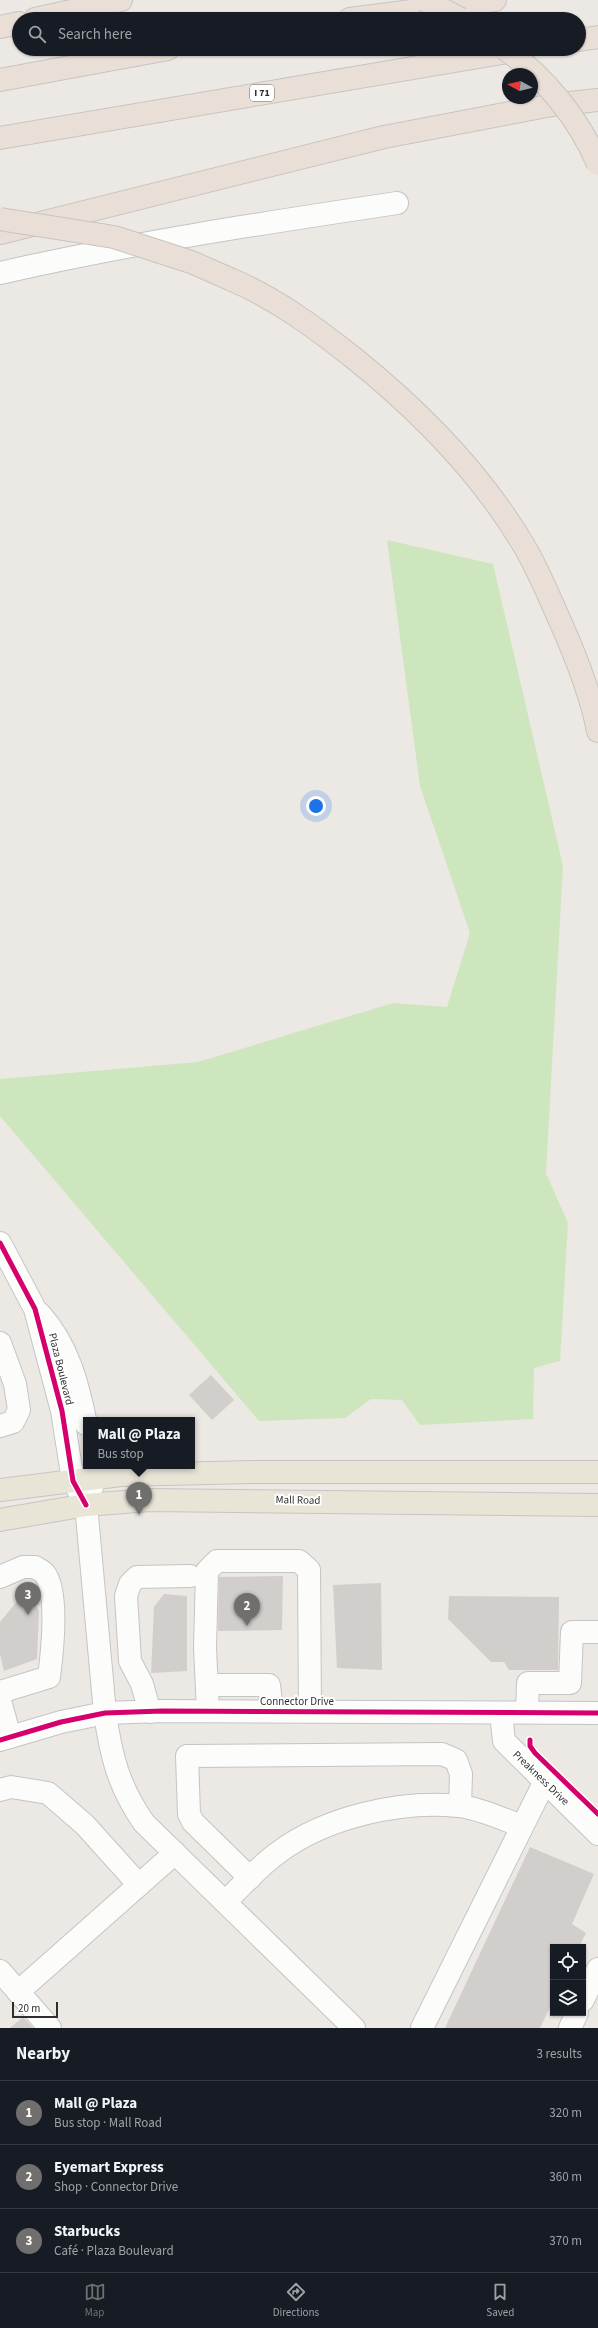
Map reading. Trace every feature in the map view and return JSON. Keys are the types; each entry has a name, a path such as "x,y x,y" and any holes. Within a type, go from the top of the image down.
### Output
{"highway":[{"path":"67,12 121,0"},
{"path":"424,0 447,12"},
{"path":"403,12 494,0"},
{"path":"0,27 12,24"},
{"path":"586,39 598,37"},
{"path":"0,80 130,56"},
{"name":"I 71","path":"0,138 484,56"},
{"path":"514,56 544,82 579,127 598,164"},
{"path":"0,233 384,137 552,104 598,100"},
{"path":"0,219 114,237 192,262 230,279 277,304 340,347 400,396 468,466 504,514 528,552 545,588 585,684 598,731"}],"main road":[{"path":"0,1490 73,1481 94,1472 121,1475 253,1472 598,1472"},
{"name":"Mall Road","path":"0,1520 86,1505 149,1500 598,1505"}],"street":[{"path":"0,273 76,256 195,233 397,203"},
{"name":"Plaza Boulevard","path":"0,1243 35,1309 59,1337 77,1384 84,1417"},
{"name":"Plaza Boulevard","path":"35,1309 62,1411 73,1481 86,1505"},
{"path":"0,1342 8,1396 19,1410 13,1422 0,1426"},
{"name":"Plaza Boulevard","path":"94,1472 86,1505 105,1714 114,1762 130,1803 144,1823 354,2028"},
{"path":"208,1711 205,1648 207,1571 218,1560 299,1561 309,1570 310,1711"},
{"path":"0,1577 23,1567 35,1567 45,1574 52,1592 53,1643 49,1677 0,1692"},
{"path":"150,1712 142,1684 130,1661 126,1596 130,1584 137,1576 190,1576"},
{"path":"0,1678 17,1676 41,1667 43,1636 40,1597 34,1579 52,1592"},
{"path":"527,1712 528,1683 570,1683 572,1632 598,1632"},
{"path":"207,1685 269,1685 272,1711"},
{"path":"0,1701 5,1738"},
{"name":"Connector Drive","path":"5,1738 61,1722 105,1714 150,1712 310,1711 598,1713"},
{"name":"Preakness Drive","path":"501,1713 504,1741 598,1834"},
{"path":"250,1878 191,1818 188,1802 187,1756 442,1754 456,1760 461,1774 460,1806"},
{"path":"422,2028 545,1781"},
{"path":"0,1790 11,1787 48,1793 85,1825 139,1885"},
{"path":"225,1902 279,1852 308,1834 346,1818 416,1805 460,1806 522,1826"},
{"path":"18,1992 175,1853"},
{"path":"586,1994 598,1969"},
{"path":"0,1971 50,2028"},
{"path":"570,2028 576,2016"}],"green space":[{"path":"387,540 493,564 563,866 546,1173 568,1223 560,1361 534,1368 533,1419 420,1425 402,1400 371,1399 345,1418 259,1421 0,1116 0,1079 198,1062 393,1003 447,1007 470,933 420,786"}],"building":[{"path":"211,1375 234,1400 212,1420 189,1395"},
{"path":"283,1576 282,1630 218,1631 219,1577"},
{"path":"381,1583 382,1670 337,1668 333,1585"},
{"path":"164,1594 187,1596 187,1671 151,1673 154,1607"},
{"path":"449,1596 559,1597 558,1670 509,1670 504,1662 491,1662 448,1619"},
{"path":"19,1599 33,1602 39,1611 37,1659 4,1671 0,1654 0,1622"},
{"path":"530,1847 594,1874 572,1924 586,1933 580,1944 550,1944 550,2007 540,2028 445,2028"},
{"path":"23,2017 33,2028 10,2028"}],"cycle path":[{"path":"0,1243 35,1309 62,1411 73,1481 86,1505"},
{"path":"0,1740 61,1722 105,1713 162,1711 598,1713"},
{"path":"530,1740 530,1746 535,1753 598,1814"}],"place":[{"name":"Mall @ Plaza","path":"139,1515"},
{"name":"Starbucks","path":"28,1615"},
{"name":"Eyemart Express","path":"247,1626"}]}
